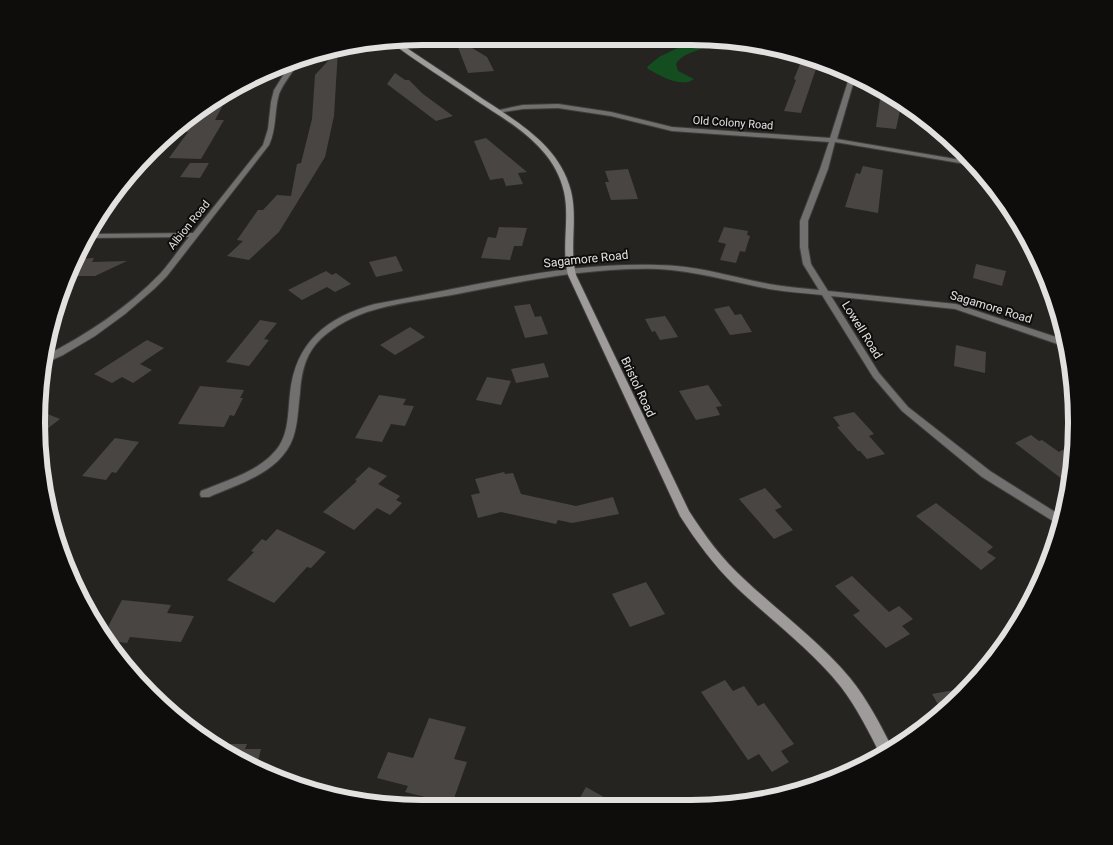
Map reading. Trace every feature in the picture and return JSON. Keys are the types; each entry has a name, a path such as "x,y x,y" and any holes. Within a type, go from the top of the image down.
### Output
{"street":[{"name":"Bristol Road","path":"400,46 497,111 542,145 562,175 570,208 568,252 571,271 671,489 699,539 728,573 796,632 843,681 866,711 884,746"},
{"name":"Albion Road","path":"51,357 104,326 137,301 164,274 244,175 268,141 272,130 276,94 291,69"},
{"name":"Lowell Road","path":"851,81 833,140 804,222 804,247 807,264 876,375 905,410 986,474 1056,518"},
{"name":"Old Colony Road","path":"497,111 523,107 558,106 611,114 672,129 833,140 963,162"},
{"path":"95,236 195,235"},
{"name":"Sagamore Road","path":"205,494 252,473 267,464 279,453 288,437 298,374 303,357 314,342 336,323 359,312 385,305 571,271 629,266 669,267 772,287 956,307 1059,342"}],"green space":[{"path":"684,45 707,46 683,56 676,64 678,71 694,79 689,82 677,82 648,69 647,67 659,57"}],"building":[{"path":"457,45 467,45 487,57 494,71 468,73"},
{"path":"338,55 334,116 325,157 279,232 249,260 227,256 243,241 237,240 258,210 263,210 277,195 291,196 297,164 301,163 312,119 315,75 332,56"},
{"path":"800,64 817,67 801,113 784,111 796,80 794,79"},
{"path":"395,73 405,80 409,80 423,94 453,116 436,121 387,84"},
{"path":"880,97 900,109 896,129 876,127"},
{"path":"225,102 215,120 224,120 201,159 169,158 188,132 183,132"},
{"path":"486,138 527,172 518,173 523,184 506,186 503,178 490,180 474,141"},
{"path":"190,163 209,163 200,178 180,177"},
{"path":"863,166 883,170 878,213 845,207 856,173 860,174"},
{"path":"628,169 638,199 611,200 605,182 609,182 605,171"},
{"path":"499,227 527,228 522,246 514,246 510,260 481,258 488,237 496,238"},
{"path":"724,227 748,231 747,235 750,236 745,252 740,251 736,263 720,260 726,244 718,242"},
{"path":"396,256 403,271 376,277 369,262"},
{"path":"94,258 92,262 127,261 95,276 75,276 83,259"},
{"path":"976,264 1006,271 1002,286 973,278"},
{"path":"326,271 332,275 336,273 351,284 335,292 327,287 302,300 288,290"},
{"path":"530,304 535,317 541,316 548,334 525,338 514,306"},
{"path":"729,306 735,315 741,314 752,332 730,335 714,309"},
{"path":"665,316 678,337 660,340 655,331 652,332 645,319"},
{"path":"260,320 277,323 264,339 269,340 249,366 226,362"},
{"path":"410,327 425,337 395,355 380,345"},
{"path":"147,340 164,348 140,364 152,370 133,383 122,377 112,383 94,374"},
{"path":"956,345 986,352 985,373 954,366"},
{"path":"544,363 549,377 516,383 511,369"},
{"path":"487,377 511,381 501,405 476,400"},
{"path":"708,385 722,406 716,407 720,415 696,420 679,391"},
{"path":"200,386 244,390 240,398 243,398 234,416 230,415 224,427 178,424"},
{"path":"379,395 406,399 403,405 414,406 405,426 391,424 382,442 355,438"},
{"path":"854,412 874,434 869,436 885,454 867,459 837,427 840,426 833,417"},
{"path":"45,413 60,419 45,428"},
{"path":"1031,435 1059,452 1067,448 1064,480 1015,443"},
{"path":"115,438 139,442 116,473 112,472 106,480 82,476"},
{"path":"369,467 387,476 378,484 400,496 396,500 402,503 390,515 377,508 354,530 323,512 357,481 355,480"},
{"path":"504,472 505,474 513,473 521,494 576,506 613,497 619,514 572,523 558,520 556,524 501,512 478,518 471,495 480,493 475,479"},
{"path":"765,488 782,507 775,510 793,530 774,539 739,499"},
{"path":"936,503 993,547 987,552 996,558 981,570 916,516"},
{"path":"277,529 326,552 311,568 307,567 274,603 227,580 254,552 251,551 262,539 266,541"},
{"path":"852,576 889,612 899,606 913,619 902,626 910,634 886,648 853,615 860,611 835,586"},
{"path":"646,582 665,614 630,627 612,594"},
{"path":"122,600 171,605 167,613 194,616 181,642 130,637 127,643 116,642 107,629"},
{"path":"725,680 733,691 744,686 758,706 764,703 794,744 781,751 789,762 772,772 759,754 748,760 701,692"},
{"path":"956,690 939,706 932,694"},
{"path":"429,718 466,727 454,759 467,762 453,800 436,800 405,792 408,786 377,778 388,752 413,758"},
{"path":"226,744 247,744 245,749 261,749 258,762"},
{"path":"586,787 609,800 579,800"}]}
